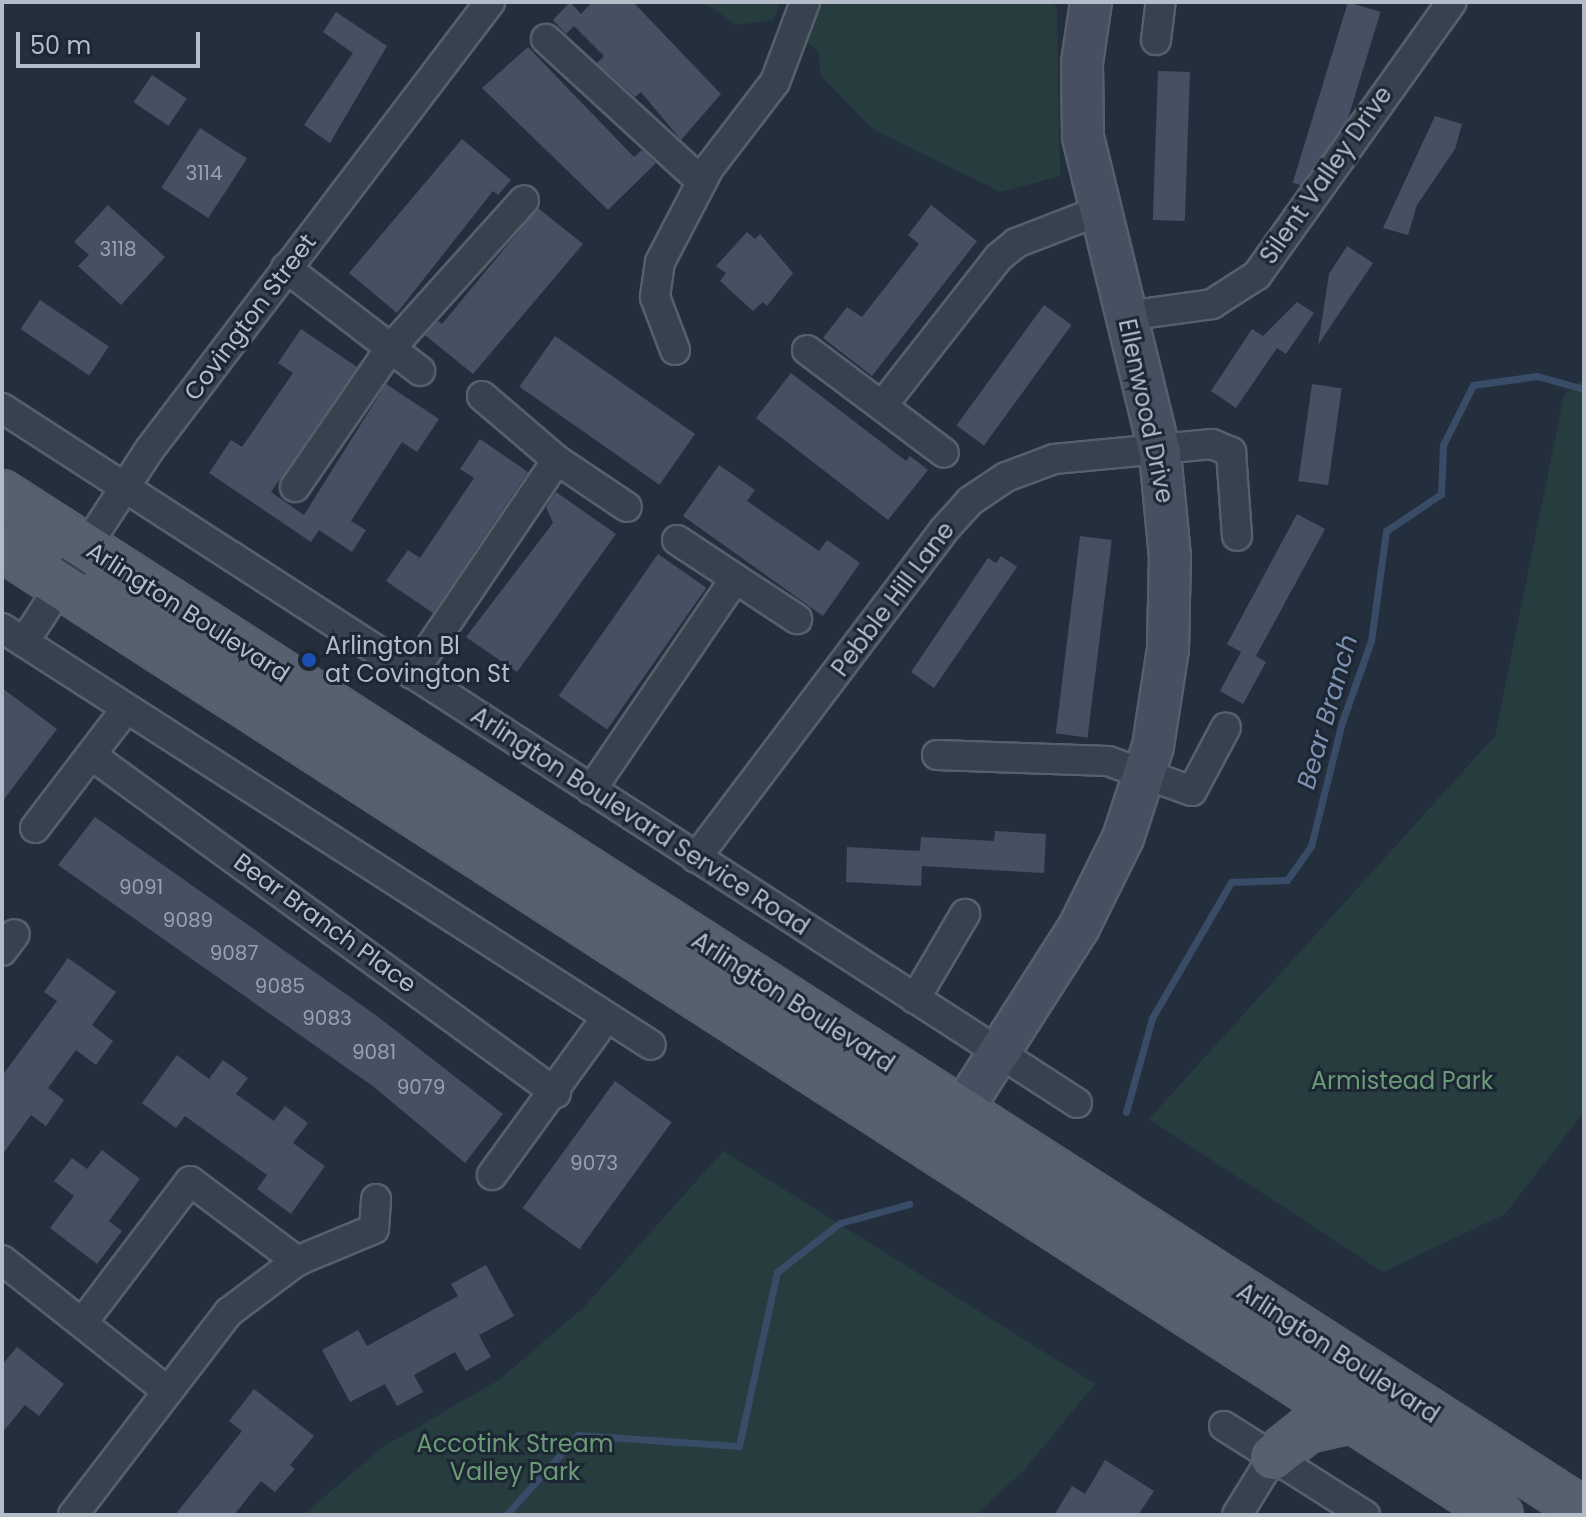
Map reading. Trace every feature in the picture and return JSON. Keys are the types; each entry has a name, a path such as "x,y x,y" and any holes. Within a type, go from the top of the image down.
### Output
{"main road":[{"name":"Arlington Boulevard","path":"2,493 1584,1511"},
{"name":"Arlington Boulevard","path":"2,548 1500,1515"},
{"path":"1273,1457 1307,1430 1352,1420"}],"street":[{"name":"Covington Street","path":"13,635 61,585 126,488 286,268 490,2"},
{"path":"675,350 660,320 658,274 701,181 775,82 805,2"},
{"name":"Ellenwood Drive","path":"962,1110 1079,927 1123,838 1161,705 1171,605 1160,453 1099,211 1080,102 1091,2"},
{"path":"1156,40 1161,2"},
{"name":"Silent Valley Drive","path":"1126,316 1212,304 1257,275 1452,2"},
{"path":"546,39 701,181"},
{"path":"295,487 390,349 524,200"},
{"path":"882,406 999,257 1016,243 1099,211"},
{"path":"286,268 420,371"},
{"path":"807,350 944,453"},
{"path":"482,396 557,460 627,507"},
{"name":"Arlington Boulevard Service Road","path":"2,408 915,999 1001,1051 1077,1103"},
{"name":"Pebble Hill Lane","path":"696,858 970,501 1006,477 1054,459 1160,453 1212,444 1231,452 1237,536"},
{"path":"412,674 557,460"},
{"path":"677,540 797,619"},
{"path":"591,790 734,580"},
{"path":"13,635 651,1045"},
{"path":"35,828 126,709"},
{"path":"937,755 1108,761 1192,791 1226,727"},
{"name":"Bear Branch Place","path":"91,755 556,1093"},
{"path":"915,999 965,914"},
{"path":"492,1175 556,1093 606,1018"},
{"path":"83,1322 190,1181 297,1261"},
{"path":"73,1515 229,1312 297,1261 374,1229 376,1199"},
{"path":"2,1260 167,1391"},
{"path":"1224,1426 1365,1515"},
{"path":"1237,1515 1273,1457"}],"green space":[{"path":"703,2 780,2 774,20 737,25"},
{"path":"817,2 1051,2 1057,8 1060,176 1001,192 874,130 820,75 819,52 805,40"},
{"name":"Armistead Park","path":"1584,379 1584,1112 1505,1214 1383,1272 1149,1119 1495,736 1564,395"},
{"name":"Accotink Stream Valley Park","path":"723,1151 1095,1384 1024,1470 976,1515 303,1515 383,1447 499,1380 584,1307"}],"building":[{"path":"570,2 581,14 592,2 633,2 721,94 681,140 641,92 635,97 597,63 604,56 574,26 566,34 553,20"},
{"path":"1348,2 1381,12 1325,193 1293,183"},
{"path":"336,12 387,46 330,143 304,125 353,53 323,32"},
{"path":"528,47 634,157 642,150 656,163 608,210 482,88"},
{"path":"1158,71 1190,72 1185,221 1153,220"},
{"path":"152,75 187,98 168,126 134,102"},
{"path":"1435,116 1462,124 1455,149 1417,205 1408,235 1383,228"},
{"path":"200,128 247,158 208,218 161,188"},
{"path":"462,139 511,180 498,195 493,191 397,313 349,273"},
{"path":"108,205 165,257 121,305 78,266 89,255 74,242"},
{"path":"931,205 977,241 872,376 823,338 847,307 862,317 919,244 908,235"},
{"path":"538,208 583,244 473,374 425,335 438,321 442,324"},
{"path":"747,232 755,239 760,234 793,273 767,306 763,302 753,311 720,281 726,273 716,266"},
{"path":"1347,246 1373,263 1318,345 1329,274"},
{"path":"40,300 109,346 89,375 20,329"},
{"path":"1297,302 1314,313 1286,354 1277,348 1236,408 1211,391 1252,329 1263,336"},
{"path":"1044,305 1072,325 984,446 956,426"},
{"path":"301,329 357,367 271,492 304,515 386,384 439,419 417,452 402,442 351,521 366,530 352,552 319,530 311,542 209,473 231,440 242,447 293,373 278,363"},
{"path":"555,336 695,434 660,485 519,387"},
{"path":"791,373 906,461 910,456 928,470 888,520 756,418"},
{"path":"1312,384 1342,388 1328,485 1298,481"},
{"path":"480,439 528,472 433,613 386,581 408,550 420,558 474,478 460,469"},
{"path":"719,465 755,490 747,501 819,551 827,540 860,563 823,616 683,516"},
{"path":"556,492 616,534 517,672 466,637 553,523 546,507"},
{"path":"1297,514 1325,529 1256,656 1266,662 1243,704 1220,691 1241,652 1227,644"},
{"path":"1080,536 1112,540 1088,737 1056,734"},
{"path":"658,554 706,588 607,730 559,696"},
{"path":"1001,556 1017,567 934,688 911,672 988,558 996,563"},
{"path":"2,688 57,729 2,802"},
{"path":"95,817 377,1016 503,1114 465,1163 374,1087 58,865"},
{"path":"995,831 1046,834 1044,873 922,866 921,886 846,882 847,847 920,851 921,837 994,841"},
{"path":"68,958 116,992 92,1025 113,1041 96,1065 76,1050 48,1088 64,1100 46,1126 31,1115 2,1155 2,1076 57,1001 44,992"},
{"path":"177,1055 209,1079 223,1060 248,1078 236,1094 274,1121 285,1106 308,1123 293,1143 325,1166 291,1214 257,1189 267,1175 185,1116 176,1128 142,1103"},
{"path":"615,1081 672,1122 579,1249 523,1208"},
{"path":"102,1150 140,1179 109,1221 122,1231 97,1264 50,1228 74,1196 54,1181 72,1158 87,1169"},
{"path":"486,1265 514,1316 479,1335 491,1357 466,1371 455,1352 414,1375 423,1392 397,1406 385,1384 350,1402 322,1350 358,1330 367,1346 458,1296 451,1284"},
{"path":"17,1347 64,1384 39,1416 25,1405 2,1433 2,1365"},
{"path":"254,1389 314,1436 290,1465 295,1469 275,1492 261,1481 234,1515 175,1515 242,1431 229,1421"},
{"path":"1105,1460 1154,1491 1138,1515 1054,1515 1072,1486 1085,1494"}],"waterway":[{"name":"Bear Branch","path":"1126,1112 1152,1018 1231,882 1287,880 1311,846 1342,722 1371,641 1386,531 1441,494 1443,445 1473,385 1537,376 1584,389"},
{"name":"Bear Branch","path":"506,1515 578,1435 739,1446 777,1272 840,1223 909,1204"}],"place":[{"name":"Arlington Bl at Covington St","path":"309,660"}]}
